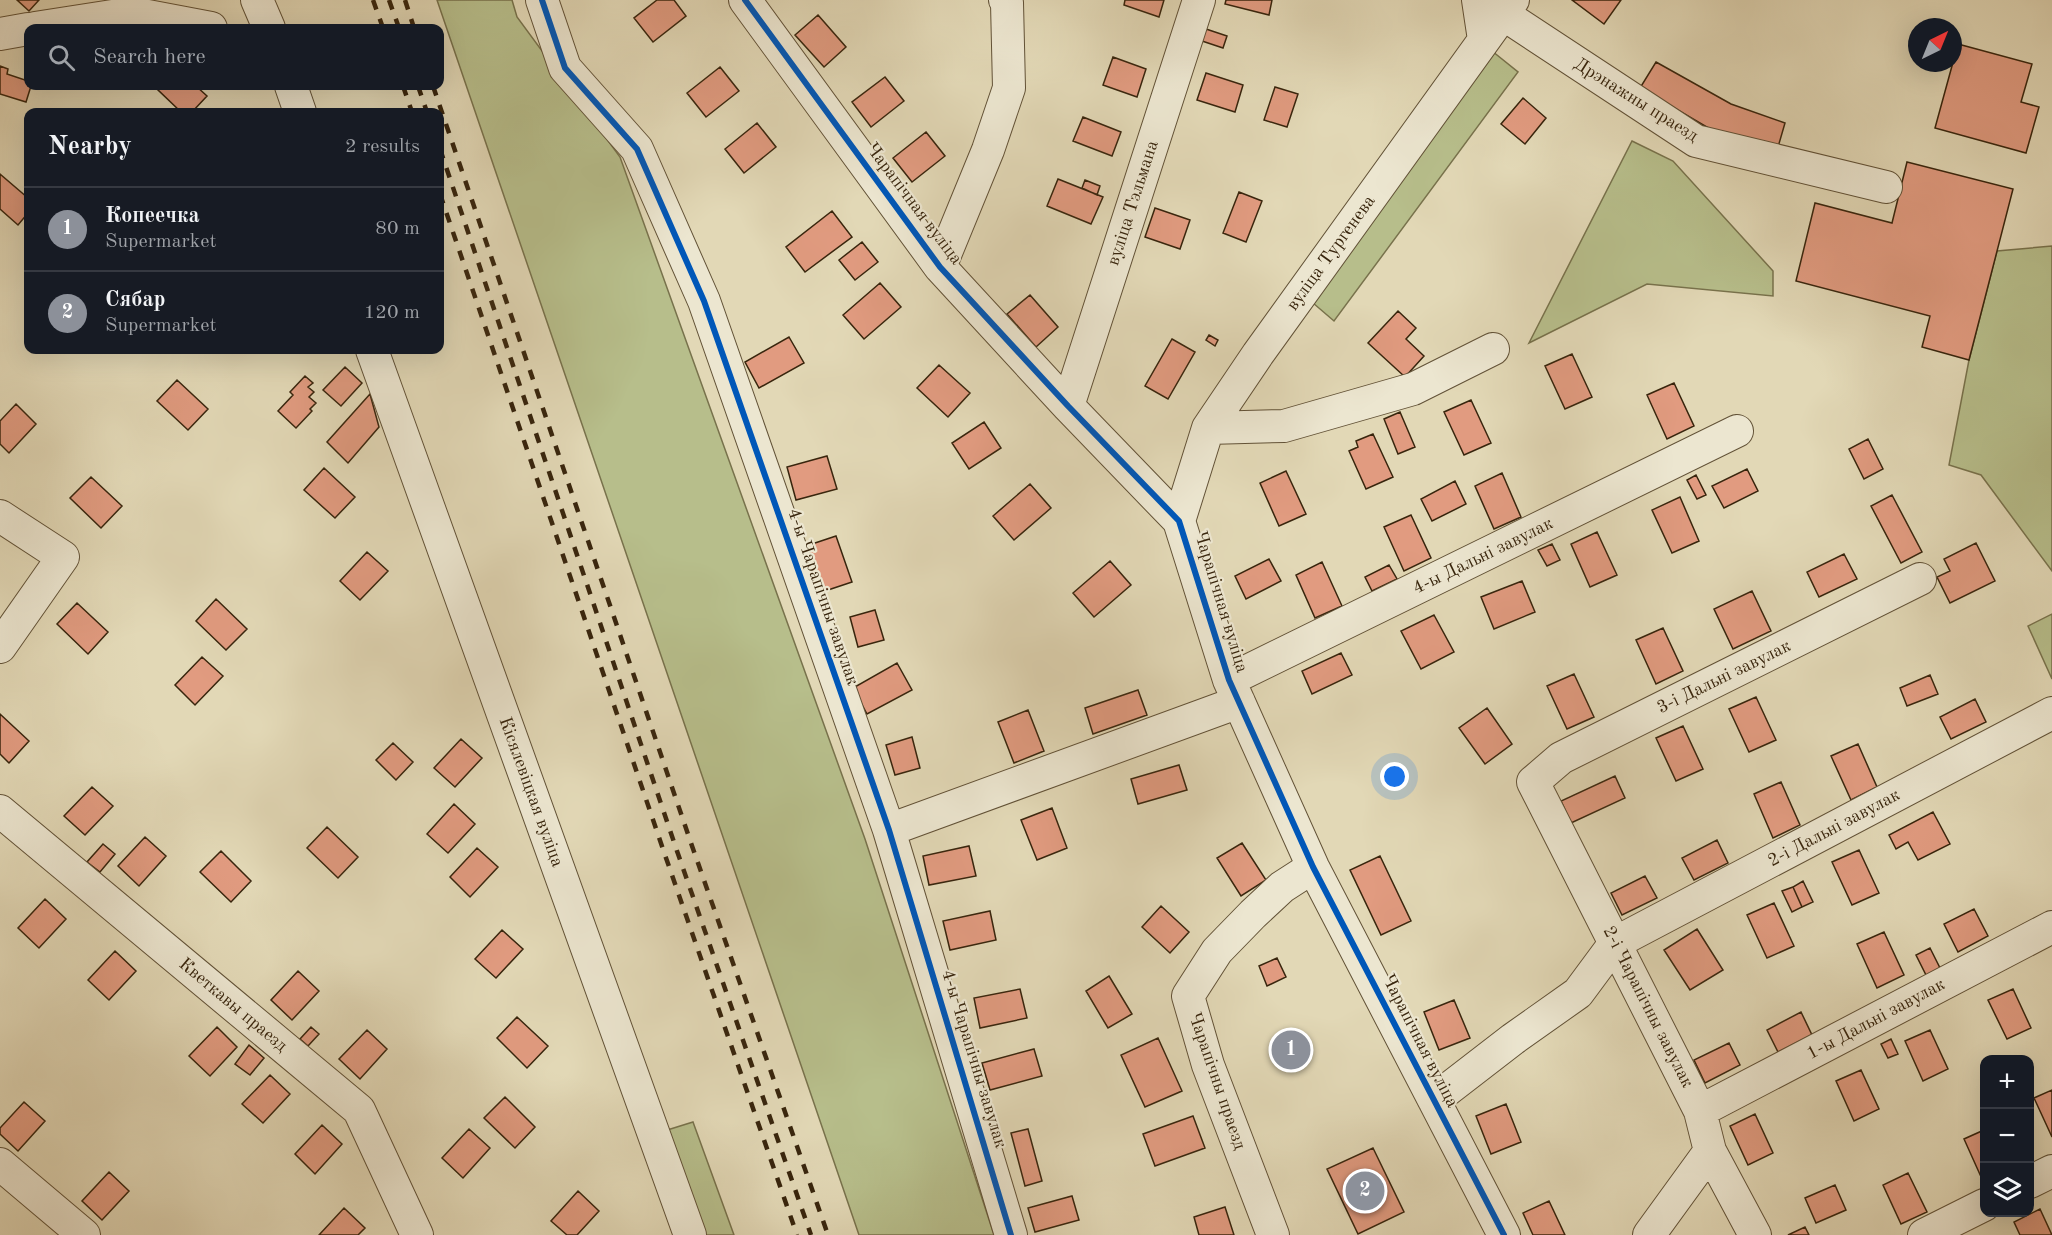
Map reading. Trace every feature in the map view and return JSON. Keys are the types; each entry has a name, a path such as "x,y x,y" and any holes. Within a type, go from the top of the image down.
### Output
{"street":[{"path":"257,0 267,24"},
{"name":"4-ы Чарапічны завулак","path":"542,0 565,68 638,149 704,301 889,830 1011,1235"},
{"name":"Чарапічная вуліца","path":"745,0 940,267 1068,406 1179,521 1234,691 1313,867 1504,1235"},
{"name":"Чарапічная вуліца","path":"940,267 988,150 1009,88 1007,3 1005,0"},
{"name":"вуліца Тэльмана","path":"1068,406 1198,0"},
{"name":"вуліца Тургенева","path":"1179,521 1208,428 1258,354 1484,40 1498,5"},
{"name":"Дрэнажны праезд","path":"1498,5 1696,141 1886,187"},
{"path":"61,24 132,13 190,24"},
{"path":"0,34 24,31"},
{"path":"1208,428 1284,426 1413,389 1493,349"},
{"name":"Кісялевіцкая вуліца","path":"373,354 690,1235"},
{"name":"4-ы Дальні завулак","path":"1234,691 1737,431"},
{"path":"0,516 63,557 0,647"},
{"name":"3-і Дальні завулак","path":"1533,782 1561,758 1920,579"},
{"path":"889,830 1234,691"},
{"name":"2-і Дальні завулак","path":"1615,943 2052,713"},
{"name":"2-і Чарапічны завулак","path":"1533,782 1700,1111 1710,1151 1755,1235"},
{"name":"Кветкавы праезд","path":"0,811 359,1110 417,1235"},
{"name":"Чарапічны праезд","path":"1273,1235 1208,1065 1188,996 1217,951 1282,886 1313,867"},
{"name":"1-ы Дальні завулак","path":"1700,1111 2052,927"},
{"path":"1434,1100 1512,1039 1578,993 1615,943"},
{"path":"1649,1235 1710,1151"},
{"path":"0,1164 84,1235"},
{"path":"2034,1180 2052,1171"},
{"path":"1924,1235 1980,1207"}],"green space":[{"path":"437,0 512,0 517,17 620,157 865,839 994,1235 859,1235"},
{"path":"1492,51 1518,72 1334,321 1313,303"},
{"path":"1632,141 1673,161 1773,271 1773,296 1647,284 1529,343"},
{"path":"2052,246 2052,571 1981,475 1949,465 1969,360 1997,251"},
{"path":"2052,614 2052,679 2028,626"},
{"path":"693,1122 734,1235 703,1235 664,1131"}],"building":[{"path":"17,0 39,0 29,11"},
{"path":"657,0 674,0 686,16 653,42 634,18"},
{"path":"1125,0 1164,0 1159,17 1124,5"},
{"path":"1226,0 1272,0 1269,15 1225,4"},
{"path":"1572,0 1621,0 1604,24"},
{"path":"818,15 846,47 824,67 795,35"},
{"path":"1206,29 1227,36 1223,48 1202,41"},
{"path":"1962,45 2032,64 2021,102 2039,107 2026,153 1935,128 1950,72 1962,72"},
{"path":"1113,57 1146,69 1137,97 1103,85"},
{"path":"1656,62 1731,104 1785,123 1776,154 1717,133 1640,88"},
{"path":"0,66 8,69 7,74 24,80 24,90 30,90 26,102 0,94"},
{"path":"720,67 739,91 706,117 687,93"},
{"path":"1206,73 1243,85 1235,112 1197,100"},
{"path":"885,77 904,101 871,127 852,102"},
{"path":"1275,87 1298,94 1287,127 1264,120"},
{"path":"158,90 200,90 207,96 196,108 177,108"},
{"path":"1523,98 1546,118 1525,144 1501,124"},
{"path":"1083,117 1121,132 1112,156 1073,141"},
{"path":"757,123 776,147 744,173 725,149"},
{"path":"926,132 945,156 912,182 893,158"},
{"path":"1907,162 2013,189 1969,360 1922,347 1930,316 1796,281 1815,203 1892,223"},
{"path":"0,174 24,195 24,218 18,225 0,209"},
{"path":"1058,179 1103,197 1091,224 1047,206"},
{"path":"1085,180 1100,186 1097,195 1082,188"},
{"path":"1239,192 1262,201 1246,242 1223,233"},
{"path":"1155,208 1190,220 1180,249 1145,237"},
{"path":"832,211 852,237 805,272 786,247"},
{"path":"862,242 878,262 855,280 839,260"},
{"path":"880,283 901,307 864,339 843,315"},
{"path":"1030,295 1058,327 1036,347 1007,314"},
{"path":"1398,311 1416,328 1406,339 1424,356 1405,377 1368,343"},
{"path":"1209,335 1218,340 1215,346 1206,340"},
{"path":"789,337 804,363 759,388 745,362"},
{"path":"1172,339 1195,352 1168,399 1145,386"},
{"path":"1572,354 1592,397 1565,409 1545,366"},
{"path":"939,365 970,393 948,417 917,388"},
{"path":"345,367 362,383 341,406 323,390"},
{"path":"305,376 313,383 308,387 314,392 309,397 316,403 310,409 312,411 296,428 278,411 293,395 290,392"},
{"path":"177,380 208,409 188,430 157,401"},
{"path":"1674,383 1694,426 1667,439 1647,395"},
{"path":"370,394 379,427 348,463 327,442"},
{"path":"1471,400 1491,443 1464,455 1444,412"},
{"path":"16,404 36,424 9,453 0,444 0,421"},
{"path":"1400,412 1415,447 1398,454 1384,419"},
{"path":"984,422 1001,448 969,469 952,443"},
{"path":"1373,434 1393,477 1366,489 1349,451 1358,447 1356,441"},
{"path":"1868,439 1883,469 1864,479 1849,449"},
{"path":"827,456 837,489 796,500 787,467"},
{"path":"324,468 355,497 335,518 304,490"},
{"path":"1747,469 1758,491 1724,508 1712,486"},
{"path":"1286,471 1306,514 1279,526 1260,483"},
{"path":"1502,473 1521,517 1494,529 1475,486"},
{"path":"1696,475 1706,495 1697,499 1687,480"},
{"path":"91,477 122,506 101,528 70,498"},
{"path":"1455,481 1466,504 1432,521 1421,499"},
{"path":"1030,484 1051,508 1014,540 993,516"},
{"path":"1892,495 1922,552 1901,563 1871,506"},
{"path":"1680,497 1699,541 1672,553 1652,510"},
{"path":"1411,515 1431,558 1404,571 1384,527"},
{"path":"1597,532 1617,575 1590,587 1571,544"},
{"path":"836,536 852,582 822,592 806,546"},
{"path":"1976,543 1995,581 1950,603 1937,577 1950,571 1944,559"},
{"path":"1552,544 1560,560 1547,566 1538,550"},
{"path":"367,552 388,571 360,600 340,581"},
{"path":"1844,554 1857,579 1819,597 1807,572"},
{"path":"1269,559 1281,581 1246,599 1235,576"},
{"path":"1110,561 1131,585 1094,617 1073,593"},
{"path":"1322,562 1342,606 1315,618 1296,575"},
{"path":"1389,565 1397,579 1372,591 1365,577"},
{"path":"1522,581 1535,612 1494,629 1481,597"},
{"path":"1752,591 1771,631 1733,649 1714,609"},
{"path":"216,599 247,629 226,650 196,621"},
{"path":"77,603 108,632 88,654 57,624"},
{"path":"875,610 884,640 858,647 850,617"},
{"path":"1434,615 1454,652 1421,669 1401,631"},
{"path":"1663,628 1683,671 1656,684 1636,640"},
{"path":"1341,653 1352,675 1312,694 1302,671"},
{"path":"202,657 223,676 195,705 175,685"},
{"path":"897,663 912,690 867,714 853,688"},
{"path":"1574,674 1594,717 1567,729 1547,686"},
{"path":"1930,675 1938,694 1907,706 1900,688"},
{"path":"1138,690 1147,715 1093,734 1085,708"},
{"path":"1756,697 1776,740 1749,752 1729,709"},
{"path":"1975,699 1986,722 1951,739 1940,717"},
{"path":"1487,708 1512,744 1485,764 1459,728"},
{"path":"1028,710 1044,751 1014,763 998,722"},
{"path":"0,714 29,741 9,763 0,754"},
{"path":"1683,726 1703,769 1676,781 1656,738"},
{"path":"912,737 920,768 895,775 886,745"},
{"path":"461,739 482,758 455,787 434,768"},
{"path":"393,743 413,762 396,780 376,760"},
{"path":"1858,744 1877,787 1851,800 1831,756"},
{"path":"1179,765 1187,790 1138,804 1131,779"},
{"path":"1615,776 1625,798 1571,823 1561,801"},
{"path":"1781,782 1800,825 1773,838 1754,794"},
{"path":"92,787 113,806 85,835 64,816"},
{"path":"454,804 475,824 448,853 427,834"},
{"path":"1052,808 1067,848 1037,860 1021,820"},
{"path":"1933,812 1950,844 1918,860 1908,842 1896,849 1889,835"},
{"path":"327,827 358,857 338,878 307,848"},
{"path":"145,837 166,856 139,886 118,866"},
{"path":"1717,840 1728,863 1694,880 1682,858"},
{"path":"1242,843 1266,880 1241,896 1217,858"},
{"path":"103,844 115,854 100,872 87,862"},
{"path":"969,846 976,876 929,885 923,856"},
{"path":"477,848 498,867 470,897 450,877"},
{"path":"1859,850 1879,893 1852,905 1832,862"},
{"path":"221,851 251,881 231,902 200,872"},
{"path":"1380,856 1411,921 1381,935 1350,870"},
{"path":"1645,876 1657,898 1622,915 1611,893"},
{"path":"1803,881 1813,902 1802,907 1793,887"},
{"path":"1793,887 1802,907 1792,912 1782,891"},
{"path":"45,899 66,919 39,948 18,928"},
{"path":"1774,903 1794,946 1767,958 1747,915"},
{"path":"1161,906 1189,932 1170,953 1142,927"},
{"path":"1974,909 1988,936 1958,952 1944,924"},
{"path":"990,911 996,940 950,950 943,921"},
{"path":"1697,929 1723,970 1690,990 1664,950"},
{"path":"502,930 523,949 496,978 475,959"},
{"path":"1884,932 1904,975 1877,988 1857,944"},
{"path":"1930,948 1942,972 1928,979 1916,955"},
{"path":"115,951 136,971 109,1000 88,980"},
{"path":"1277,958 1286,977 1267,986 1259,966"},
{"path":"298,971 319,991 292,1020 271,1000"},
{"path":"1109,976 1132,1014 1108,1028 1086,991"},
{"path":"1020,989 1027,1018 980,1028 974,998"},
{"path":"2013,989 2031,1028 2007,1039 1988,1000"},
{"path":"1454,1000 1470,1038 1439,1050 1424,1012"},
{"path":"1801,1012 1812,1035 1778,1052 1767,1030"},
{"path":"517,1017 548,1046 527,1068 497,1038"},
{"path":"217,1027 237,1047 210,1076 189,1056"},
{"path":"311,1027 319,1034 308,1046 300,1039"},
{"path":"367,1030 387,1049 360,1079 339,1059"},
{"path":"1930,1030 1948,1069 1923,1081 1905,1041"},
{"path":"1158,1038 1182,1091 1145,1107 1121,1055"},
{"path":"1891,1039 1898,1054 1888,1058 1881,1044"},
{"path":"1729,1043 1740,1065 1705,1083 1694,1060"},
{"path":"249,1045 264,1058 250,1075 235,1064"},
{"path":"1034,1049 1042,1076 990,1090 982,1063"},
{"path":"1861,1070 1879,1109 1854,1121 1836,1081"},
{"path":"270,1075 290,1094 263,1123 242,1104"},
{"path":"2052,1090 2052,1137 2034,1098"},
{"path":"505,1097 535,1127 515,1148 484,1118"},
{"path":"24,1102 45,1121 18,1151 0,1134 0,1128"},
{"path":"1506,1104 1521,1142 1491,1154 1476,1116"},
{"path":"1755,1114 1773,1153 1748,1165 1730,1126"},
{"path":"1193,1116 1205,1148 1155,1166 1143,1134"},
{"path":"322,1125 342,1144 315,1174 295,1154"},
{"path":"469,1129 490,1148 463,1178 442,1158"},
{"path":"1028,1129 1042,1181 1025,1186 1011,1133"},
{"path":"1980,1132 1980,1175 1964,1139"},
{"path":"1373,1148 1404,1212 1358,1234 1327,1169"},
{"path":"109,1172 129,1191 102,1220 82,1201"},
{"path":"1908,1173 1927,1212 1901,1224 1883,1185"},
{"path":"1835,1185 1846,1210 1816,1223 1805,1198"},
{"path":"578,1191 599,1211 577,1235 567,1235 551,1221"},
{"path":"1072,1196 1079,1220 1035,1232 1028,1208"},
{"path":"1549,1201 1565,1235 1533,1235 1523,1213"},
{"path":"1225,1207 1234,1235 1199,1235 1194,1217"},
{"path":"344,1208 365,1228 358,1235 319,1235"},
{"path":"2040,1209 2052,1235 2020,1235 2014,1222 2024,1217 2034,1217 2034,1212"},
{"path":"1805,1227 1809,1235 1788,1235"}],"railway":[{"path":"373,0 382,24"},
{"path":"389,0 398,24"},
{"path":"405,0 413,24"},
{"path":"404,90 411,108"},
{"path":"419,90 426,108"},
{"path":"434,90 440,108"},
{"path":"444,118 691,843 828,1235"},
{"path":"444,161 677,851 811,1235"},
{"path":"444,206 797,1235"}],"cycle path":[{"path":"542,0 565,68 637,149 704,301 889,830 1011,1235"},
{"path":"745,0 940,267 1068,406 1179,521 1229,680 1313,867 1504,1235"}],"place":[{"name":"Копеечка","path":"1291,1050"},
{"name":"Сябар","path":"1365,1191"}]}
